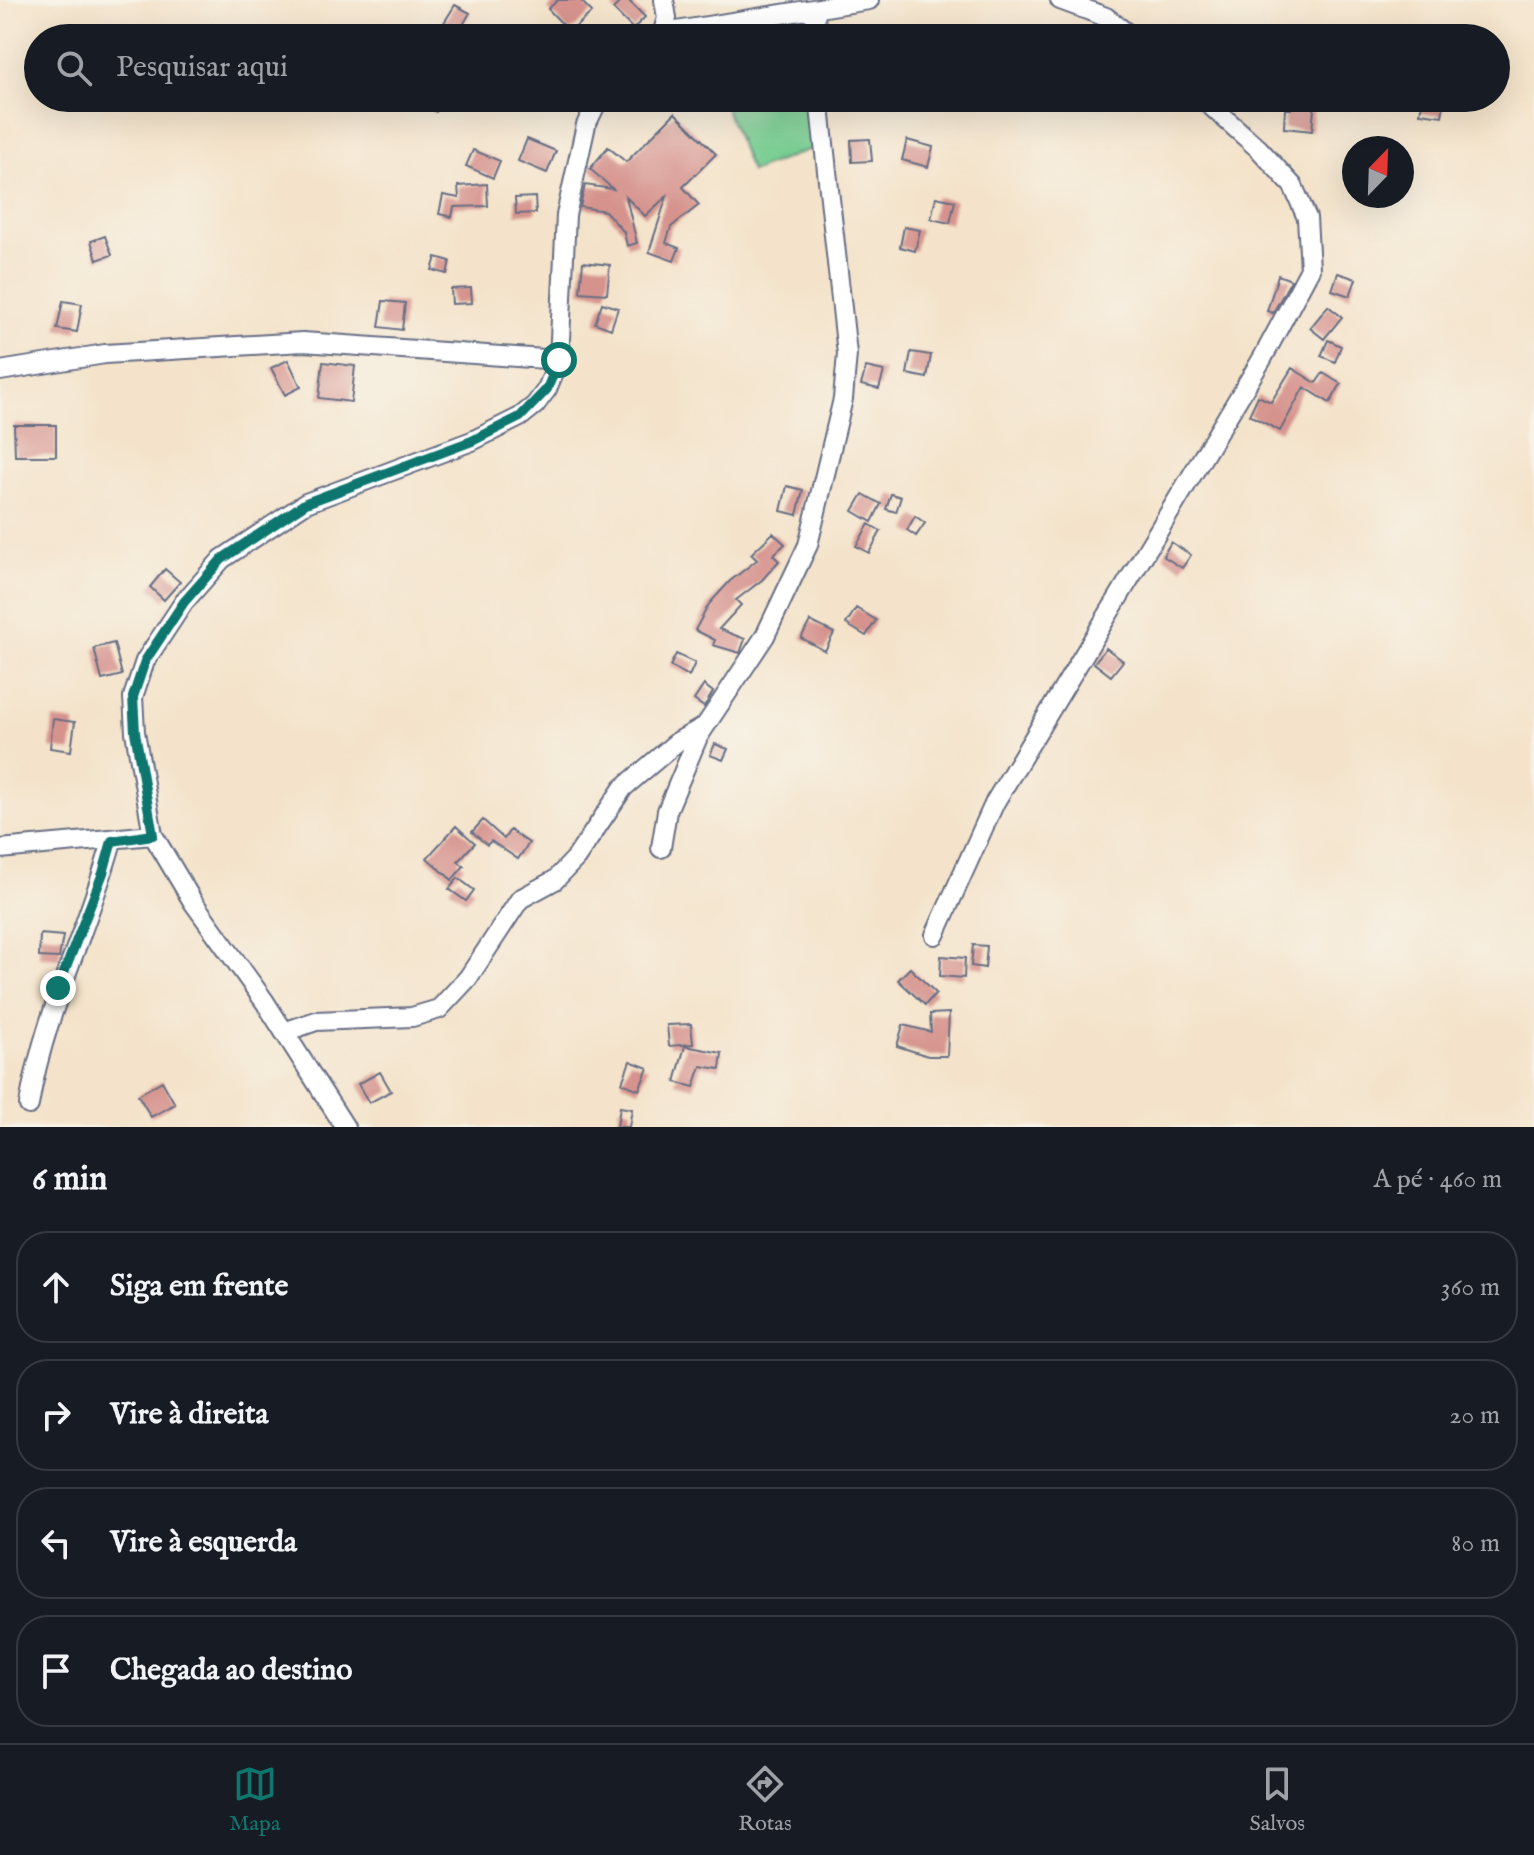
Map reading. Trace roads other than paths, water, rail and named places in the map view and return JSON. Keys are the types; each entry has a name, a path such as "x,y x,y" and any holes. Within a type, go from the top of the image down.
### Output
{"street":[{"path":"663,24 664,0"},
{"path":"731,24 869,0"},
{"path":"1060,0 1106,17 1115,24"},
{"path":"815,9 816,24"},
{"path":"345,1127 284,1032 193,902 153,835 135,732 133,697 145,661 184,602 222,559 306,503 472,441 520,417 547,389 559,360 566,215 586,125 592,112"},
{"path":"661,848 667,811 706,725 765,636 808,545 843,399 847,354 821,112"},
{"path":"935,935 995,802 1255,372 1310,269 1307,218 1293,186 1259,149 1218,112"},
{"path":"0,371 105,354 303,342 559,360"},
{"path":"284,1032 316,1021 412,1017 439,1009 468,978 520,899 555,880 576,858 623,788 677,742 706,725"},
{"path":"0,849 153,835"},
{"path":"29,1105 36,1061 58,988 103,873 112,841"}]}
